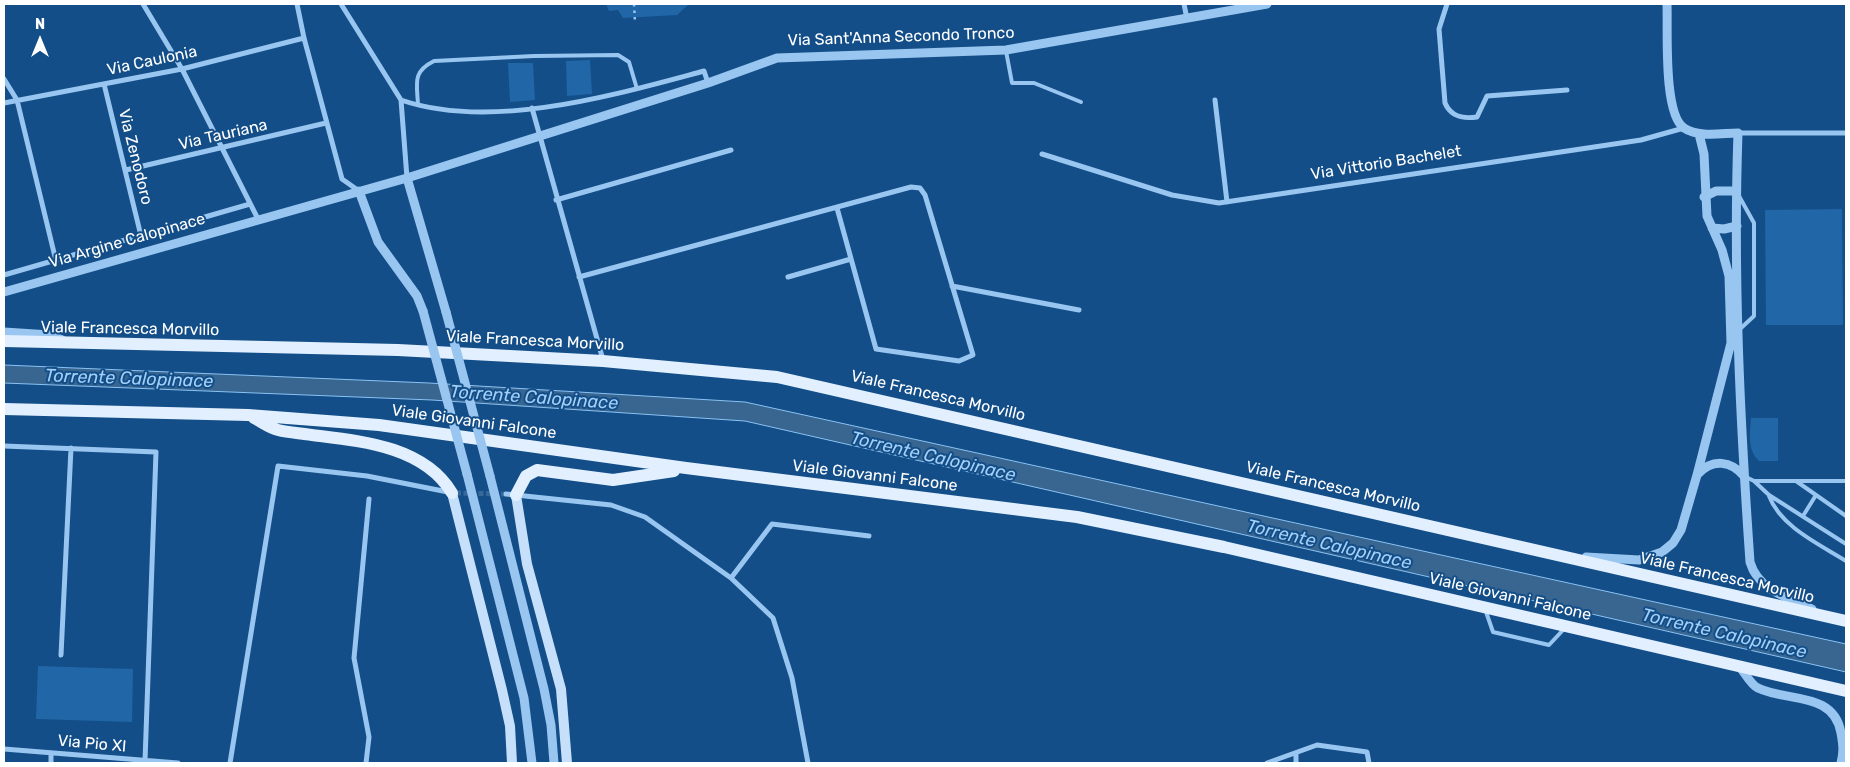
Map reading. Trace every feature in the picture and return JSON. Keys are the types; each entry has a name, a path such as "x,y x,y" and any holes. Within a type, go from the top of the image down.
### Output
{"main road":[{"name":"Viale Francesca Morvillo","path":"4,341 398,350 603,360 777,377 1846,621"},
{"path":"4,349 49,351 74,344"},
{"name":"Viale Giovanni Falcone","path":"4,409 248,415 379,425 686,468 1077,517 1224,547 1846,691"},
{"path":"248,415 278,430 359,441 414,458 432,469 454,493 510,726 512,763"},
{"path":"567,763 561,689 511,494 526,476 537,470 613,480 686,468"}],"street":[{"path":"143,4 182,69 258,219"},
{"path":"297,4 304,38 342,179 359,191 378,242 417,296 423,311 524,698 532,763"},
{"path":"341,4 401,100 407,178 446,312 490,476 544,689 551,725 554,763"},
{"path":"1184,4 1187,18"},
{"name":"Via Sant'Anna Secondo Tronco","path":"539,136 787,56 1006,50 1267,4"},
{"path":"1447,4 1439,29 1445,103 1449,112 1458,117 1477,117 1487,96 1568,90"},
{"path":"1667,4 1670,98 1674,116 1684,128 1699,134 1846,133"},
{"name":"Via Caulonia","path":"4,103 182,69 304,38"},
{"path":"401,100 428,110 458,111 532,108 601,99 704,71 708,83"},
{"path":"4,79 17,100 56,261"},
{"name":"Via Zenodoro","path":"104,84 141,236"},
{"path":"1216,100 1228,202"},
{"path":"532,108 556,200 603,360"},
{"name":"Via Tauriana","path":"126,170 326,123"},
{"name":"Via Vittorio Bachelet","path":"1042,154 1172,195 1219,204 1640,140 1684,128"},
{"path":"1738,133 1736,192 1738,330 1744,476 1750,562 1753,572 1767,588 1829,618"},
{"path":"1559,556 1639,560 1662,552 1673,543 1681,530 1731,343 1729,276 1722,250 1707,216 1704,197 1704,154 1699,134"},
{"name":"Via Argine Calopinace","path":"4,292 407,178 539,136"},
{"path":"556,200 731,150"},
{"path":"578,277 911,187 920,188 924,195 973,355 959,361 876,349 837,208"},
{"path":"1704,197 1716,191 1736,192"},
{"path":"4,275 250,204"},
{"path":"1712,228 1724,229 1737,226"},
{"path":"788,277 851,259"},
{"path":"952,286 1079,310"},
{"path":"4,332 50,335 74,344"},
{"path":"4,446 156,452 145,761"},
{"path":"61,655 71,448"},
{"path":"1697,475 1704,467 1723,462 1738,469 1744,476"},
{"path":"230,763 278,466 367,476 454,493"},
{"path":"511,494 611,505 645,517 731,578 773,618 792,678 808,763"},
{"path":"366,763 369,736 354,658 369,499"},
{"path":"731,578 772,524 869,536"},
{"path":"1740,667 1756,688 1818,702 1833,713 1840,728 1845,750 1841,763"},
{"path":"1267,763 1317,745 1367,752 1369,763"},
{"name":"Via Pio XI","path":"4,749 178,763"},
{"path":"51,753 51,763"},
{"path":"1296,753 1296,763"}],"lane":[{"path":"1006,50 1012,83 1034,83 1081,102"},
{"path":"418,106 417,80 422,67 434,61 534,56 618,55 629,62 637,89"},
{"path":"1736,192 1754,222 1754,316 1738,330"},
{"path":"1744,476 1754,481 1769,495 1846,544"},
{"path":"1754,481 1846,481"},
{"path":"1796,481 1846,516"},
{"path":"1769,495 1774,509 1802,534 1846,560"},
{"path":"1802,516 1816,495"},
{"path":"1484,607 1493,632 1550,644 1567,626"}],"path":[{"path":"634,4 635,22"}],"shaded area":[{"path":"606,4 689,4 677,15 623,18 618,10 609,11"},
{"path":"590,60 592,94 567,96 566,61"},
{"path":"508,63 533,63 535,100 510,102"},
{"path":"1842,209 1843,325 1766,325 1765,210"},
{"path":"1751,418 1778,418 1778,461 1759,461 1755,457 1750,441"},
{"path":"38,666 133,669 132,722 36,719"}],"water":[{"name":"Torrente Calopinace","path":"4,365 429,383 745,402 1846,644 1846,672 745,421 432,400 4,383"}],"tunnel":[{"path":"456,493 506,494"}]}
